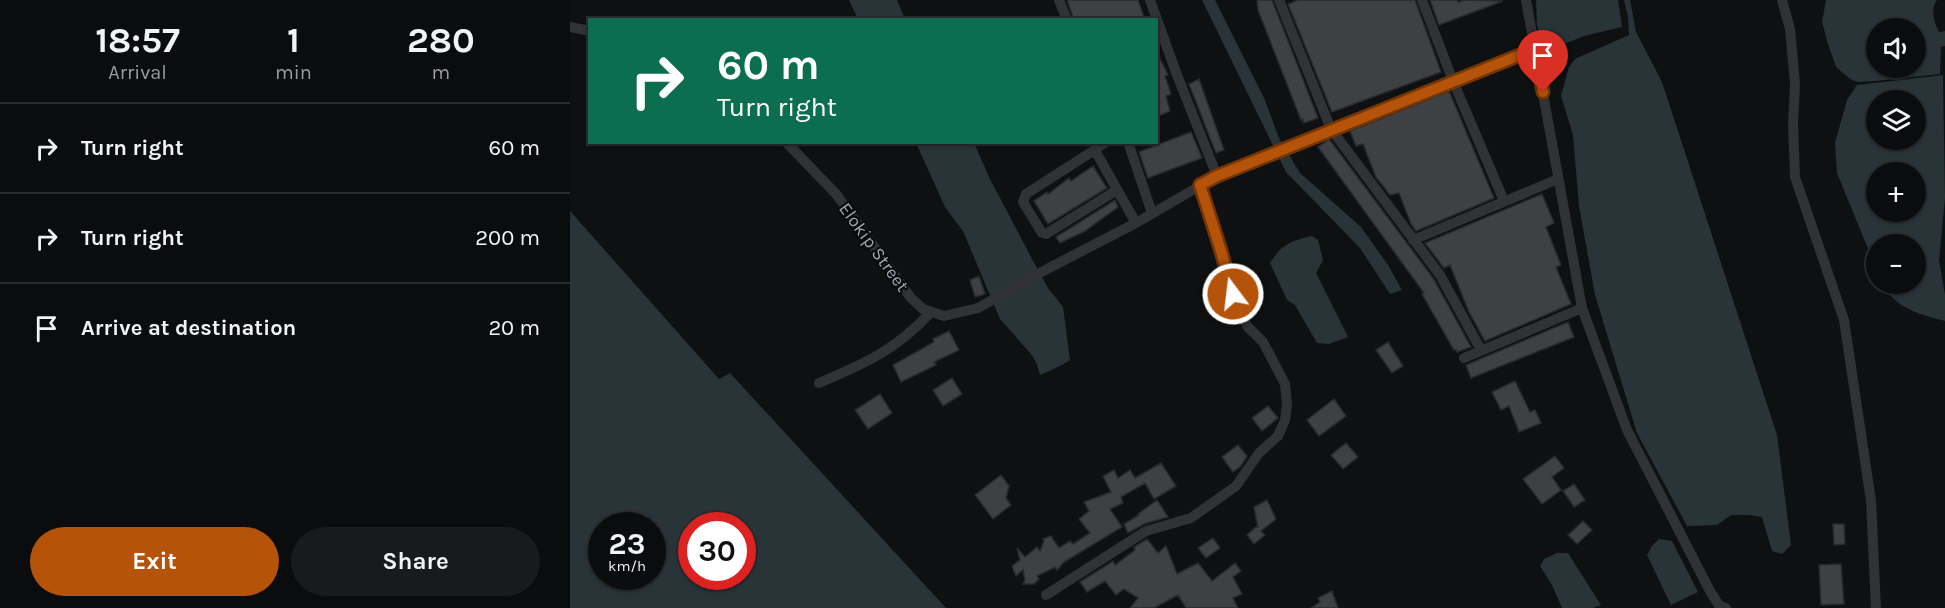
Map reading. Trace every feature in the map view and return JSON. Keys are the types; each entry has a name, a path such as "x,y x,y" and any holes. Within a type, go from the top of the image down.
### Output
{"street":[{"path":"1059,0 1066,18"},
{"path":"1150,0 1156,18"},
{"path":"1280,0 1331,129 1440,275 1481,350"},
{"path":"1422,0 1453,81 1504,201"},
{"path":"1526,0 1582,308 1627,430 1710,591 1719,605 1726,608"},
{"path":"1782,0 1790,29 1795,84 1793,124 1795,177 1844,320 1871,501 1876,608"},
{"path":"1158,22 1217,176"},
{"path":"570,27 588,31"},
{"path":"819,383 869,362 889,350 931,312 944,316 978,308 1048,268 1136,223 1217,176 1535,49"},
{"name":"Elokip Street","path":"788,144 836,194 910,298 923,309 931,312"},
{"path":"1103,144 1026,194 1023,202 1042,233 1046,234 1117,190"},
{"path":"1129,144 1152,213"},
{"path":"1093,152 1136,223"},
{"path":"1413,240 1558,179"},
{"path":"1046,595 1146,531 1191,518 1236,486 1259,453 1278,436 1285,420 1287,405 1285,384 1263,342 1247,326 1233,294 1200,185"},
{"path":"1464,358 1582,308"}],"shaded area":[{"path":"849,0 897,0 905,18 858,18"},
{"path":"1202,0 1215,0 1264,98 1279,138 1300,173 1361,227 1388,265 1402,290 1390,294 1360,248 1286,172"},
{"path":"1536,0 1618,0 1622,27 1584,36 1552,49 1545,46 1537,26"},
{"path":"1624,0 1630,0 1636,32 1662,82 1777,435 1791,545 1782,554 1772,551 1762,517 1731,515 1717,525 1687,526 1637,433 1595,295 1579,206 1573,135 1561,96 1569,67 1575,59 1629,35"},
{"path":"1826,0 1937,0 1933,11 1934,20 1939,32 1945,31 1945,46 1941,47 1940,74 1926,76 1926,18 1866,18 1866,78 1903,78 1857,82 1850,79 1836,67 1822,22"},
{"path":"1943,75 1945,198 1939,260 1945,295 1945,321 1909,309 1890,294 1926,294 1926,234 1866,234 1866,244 1837,173 1835,143 1847,100 1857,85"},
{"path":"916,144 974,144 1032,259 1048,288 1063,307 1070,360 1040,375 1031,354 1000,319 963,231 945,207"},
{"path":"570,211 719,379 730,373 946,608 570,608"},
{"path":"1312,236 1318,240 1323,260 1316,273 1348,337 1329,344 1317,343 1295,305 1287,300 1270,263 1288,244"},
{"path":"1659,539 1672,541 1698,592 1671,605 1647,555"},
{"path":"1557,553 1568,553 1601,605 1593,608 1562,608 1552,585 1540,566 1544,559"}],"building":[{"path":"1067,0 1138,0 1144,18 1073,18"},
{"path":"1257,0 1272,0 1318,118 1304,123 1303,119 1301,120 1258,10"},
{"path":"1298,0 1415,0 1441,72 1332,112 1288,4"},
{"path":"1430,0 1457,0 1458,2 1464,0 1503,1 1439,25"},
{"path":"1158,54 1168,75 1165,76 1171,94 1166,96 1170,111 1158,116"},
{"path":"1199,79 1224,150 1216,153 1189,84"},
{"path":"1449,91 1494,198 1416,231 1399,193 1390,195 1376,177 1363,144 1356,146 1350,131"},
{"path":"1191,132 1202,158 1148,178 1139,152"},
{"path":"1329,139 1433,278 1471,347 1457,352 1456,349 1454,350 1422,294 1424,293 1318,147"},
{"path":"1093,166 1107,188 1048,224 1034,201 1047,192 1048,194 1069,178 1071,181"},
{"path":"1542,194 1554,223 1546,227 1561,265 1556,267 1571,304 1485,341 1469,312 1450,265 1444,268 1425,243"},
{"path":"1115,200 1118,207 1085,231 1060,243 1056,237"},
{"path":"979,276 985,294 975,297 970,280"},
{"path":"1568,322 1574,337 1471,378 1466,365"},
{"path":"949,331 959,350 934,362 936,365 901,382 893,365"},
{"path":"1388,342 1403,366 1392,373 1376,350"},
{"path":"952,378 962,394 943,406 933,390"},
{"path":"1515,381 1530,412 1535,410 1541,423 1519,432 1509,406 1501,410 1492,392"},
{"path":"880,394 892,413 868,429 855,410"},
{"path":"1334,399 1346,416 1319,436 1307,420"},
{"path":"1268,406 1278,418 1262,431 1252,418"},
{"path":"1346,443 1358,457 1343,469 1331,455"},
{"path":"1238,445 1247,456 1241,466 1233,472 1222,457"},
{"path":"1555,456 1564,468 1552,477 1561,490 1542,504 1523,479"},
{"path":"1161,463 1176,486 1154,499 1145,483 1121,497 1123,503 1110,509 1122,527 1064,562 1057,570 1055,567 1037,576 1039,579 1034,584 1023,584 1025,580 1023,570 1016,576 1012,566 1020,560 1017,548 1025,557 1037,547 1040,551 1043,539 1051,536 1059,548 1070,541 1073,544 1090,533 1079,519 1089,511 1084,502 1111,492 1103,476 1114,470 1118,478 1130,470 1135,478"},
{"path":"1001,475 1009,486 1006,498 1011,505 993,519 975,495"},
{"path":"1574,484 1585,500 1574,507 1563,491"},
{"path":"1157,500 1168,517 1144,524 1128,533 1124,524"},
{"path":"1267,500 1276,519 1261,531 1265,535 1254,544 1247,535 1257,526 1258,528 1254,507"},
{"path":"1583,521 1592,530 1577,544 1568,535"},
{"path":"1833,524 1844,524 1845,544 1834,545"},
{"path":"1213,538 1220,548 1206,558 1198,548"},
{"path":"1147,539 1158,553 1166,546 1177,574 1198,563 1212,581 1235,563 1241,571 1233,577 1242,594 1233,598 1238,608 1186,608 1178,595 1154,608 1130,608 1138,598 1124,589 1116,595 1105,581 1087,592 1080,582 1113,561 1115,565 1135,550 1134,547"},
{"path":"1841,564 1844,604 1821,605 1819,565"},
{"path":"1332,591 1338,608 1311,608 1320,602 1318,598"}],"route":[{"path":"1233,294 1200,185 1331,129 1535,49 1543,92"}]}
